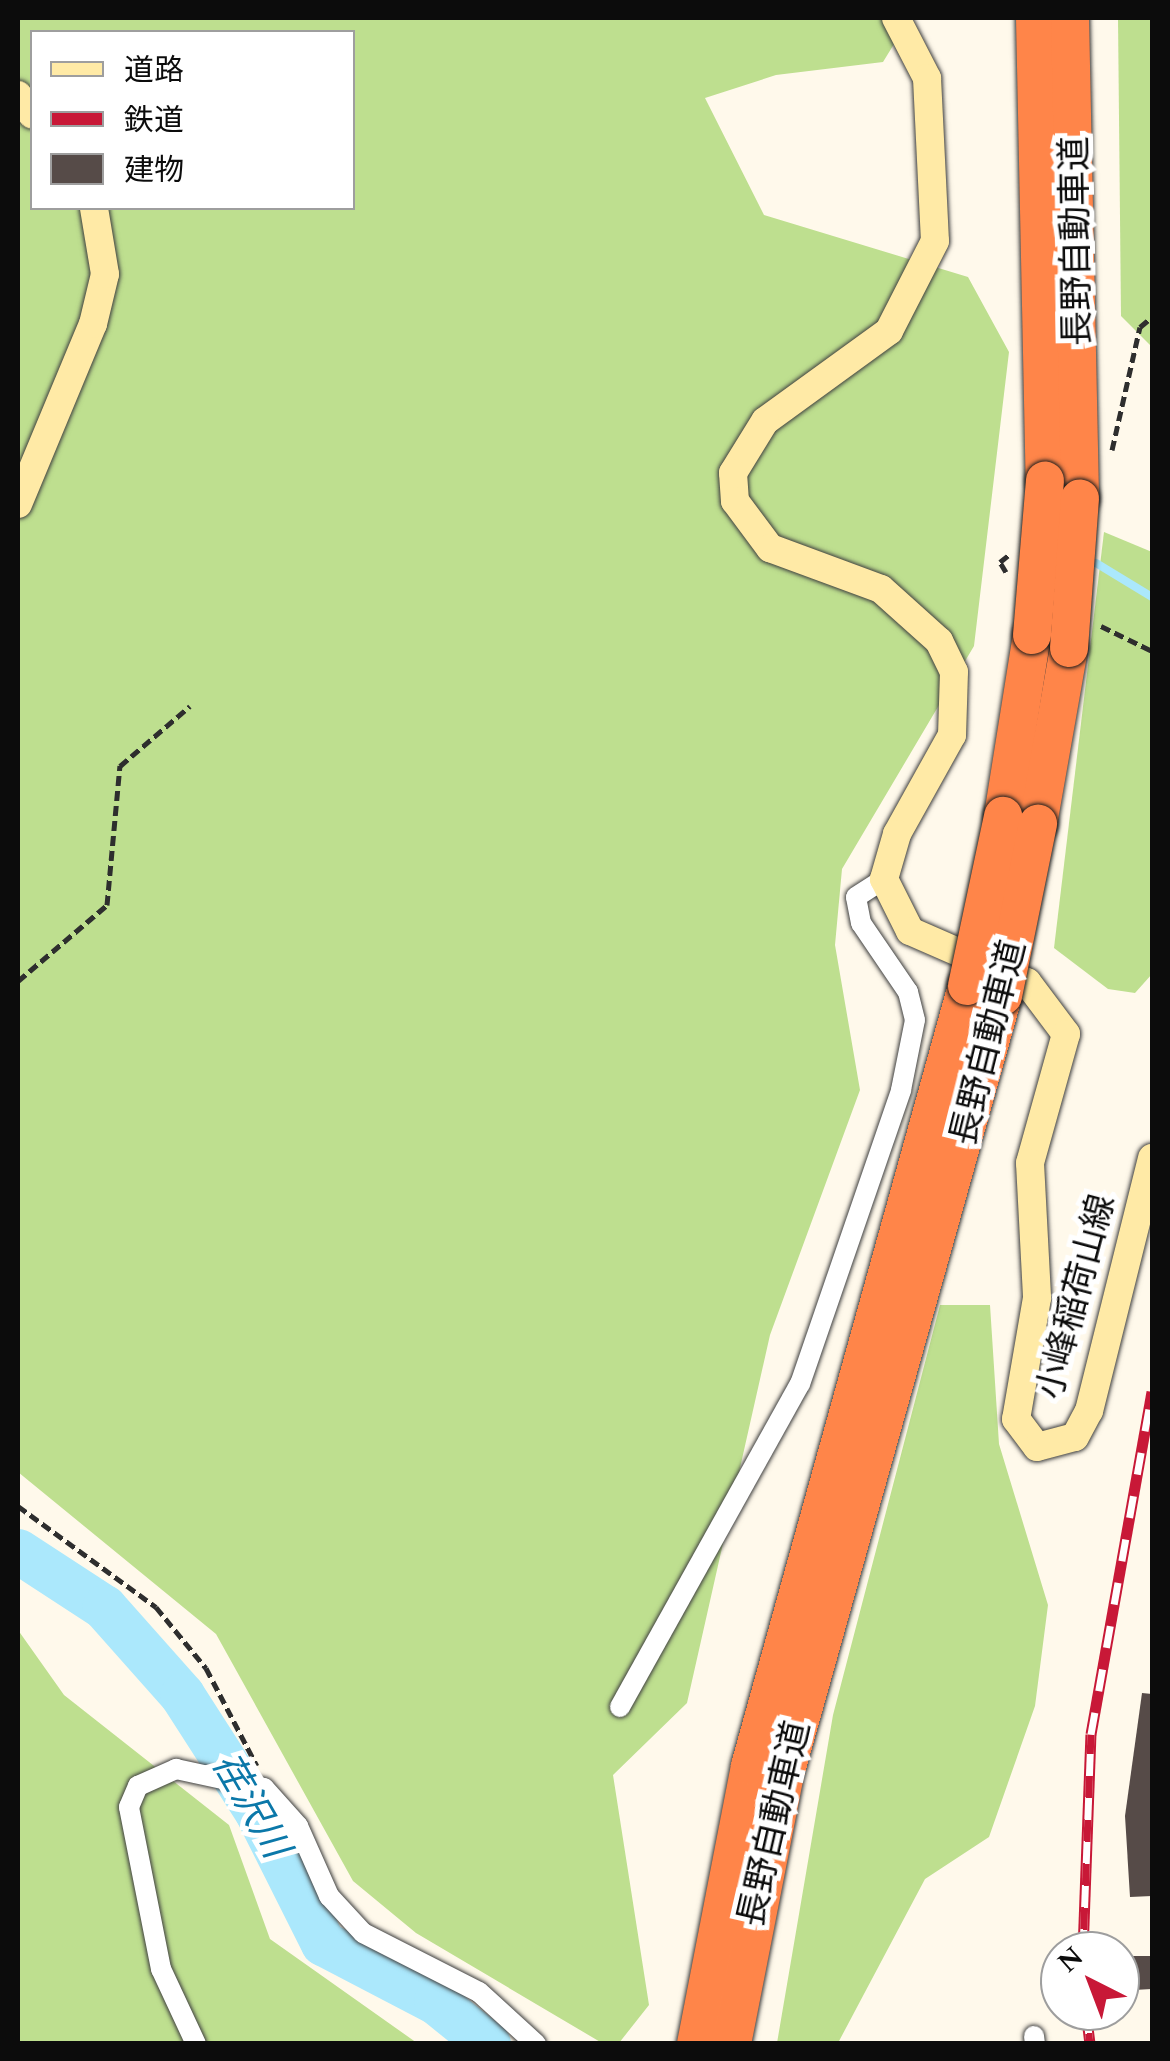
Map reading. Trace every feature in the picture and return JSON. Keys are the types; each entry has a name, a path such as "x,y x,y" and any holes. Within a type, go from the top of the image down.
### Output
{"highway":[{"name":"長野自動車道","path":"1021,820 1045,481 1035,18"},
{"name":"長野自動車道","path":"696,2044 720,2001 750,1766 985,991 1021,820 1068,648 1080,498 1070,18"},
{"name":"長野自動車道","path":"720,2001 732,2044"}],"main road":[{"path":"884,879 897,834 952,735 954,672 940,641 881,589 770,548 742,514 732,473 765,421 890,332 935,240 927,78 896,18"},
{"path":"18,504 92,324 105,274 94,210"},
{"name":"小峰稲荷山線","path":"884,879 910,932 1026,982 1066,1034 1030,1163 1036,1298 1016,1419 1037,1447 1075,1437 1089,1412 1152,1158"}],"street":[{"path":"620,1706 800,1384 890,1127 916,1020 908,992 861,923 856,897 884,879"},
{"path":"196,2044 161,1969 128,1808 138,1786 176,1770 260,1788 298,1826 328,1896 363,1933 479,1992 536,2044"}],"path":[{"path":"18,982 107,905 120,766 190,706"},
{"path":"18,1506 156,1606 206,1668 260,1788"}],"green space":[{"path":"18,18 910,18 883,62 776,75 705,98 764,215 968,277 1009,352 974,646 842,869 835,945 860,1090 770,1335 687,1703 613,1775 649,2005 619,2043 602,2043 416,1933 353,1881 216,1634 18,1472"},
{"path":"1118,18 1152,18 1152,347 1121,316"},
{"path":"1104,532 1152,552 1152,974 1135,993 1108,989 1054,948"},
{"path":"940,1305 990,1305 999,1444 1048,1605 1035,1706 989,1837 925,1879 838,2043 777,2043 833,1715"},
{"path":"18,1630 64,1695 229,1825 270,1939 417,2043 18,2043"}],"building":[{"path":"1142,1693 1152,1694 1152,1896 1130,1897 1125,1816"},
{"path":"1140,1956 1152,1956 1152,1989 1140,1990"}],"waterway":[{"path":"1096,563 1152,597"},
{"name":"荏沢川","path":"18,1551 104,1607 182,1695 257,1812 323,1943 436,2002 488,2044"}],"railway":[{"path":"1084,1931 1091,1734 1152,1391"},
{"path":"1088,2031 1090,2044"}]}
